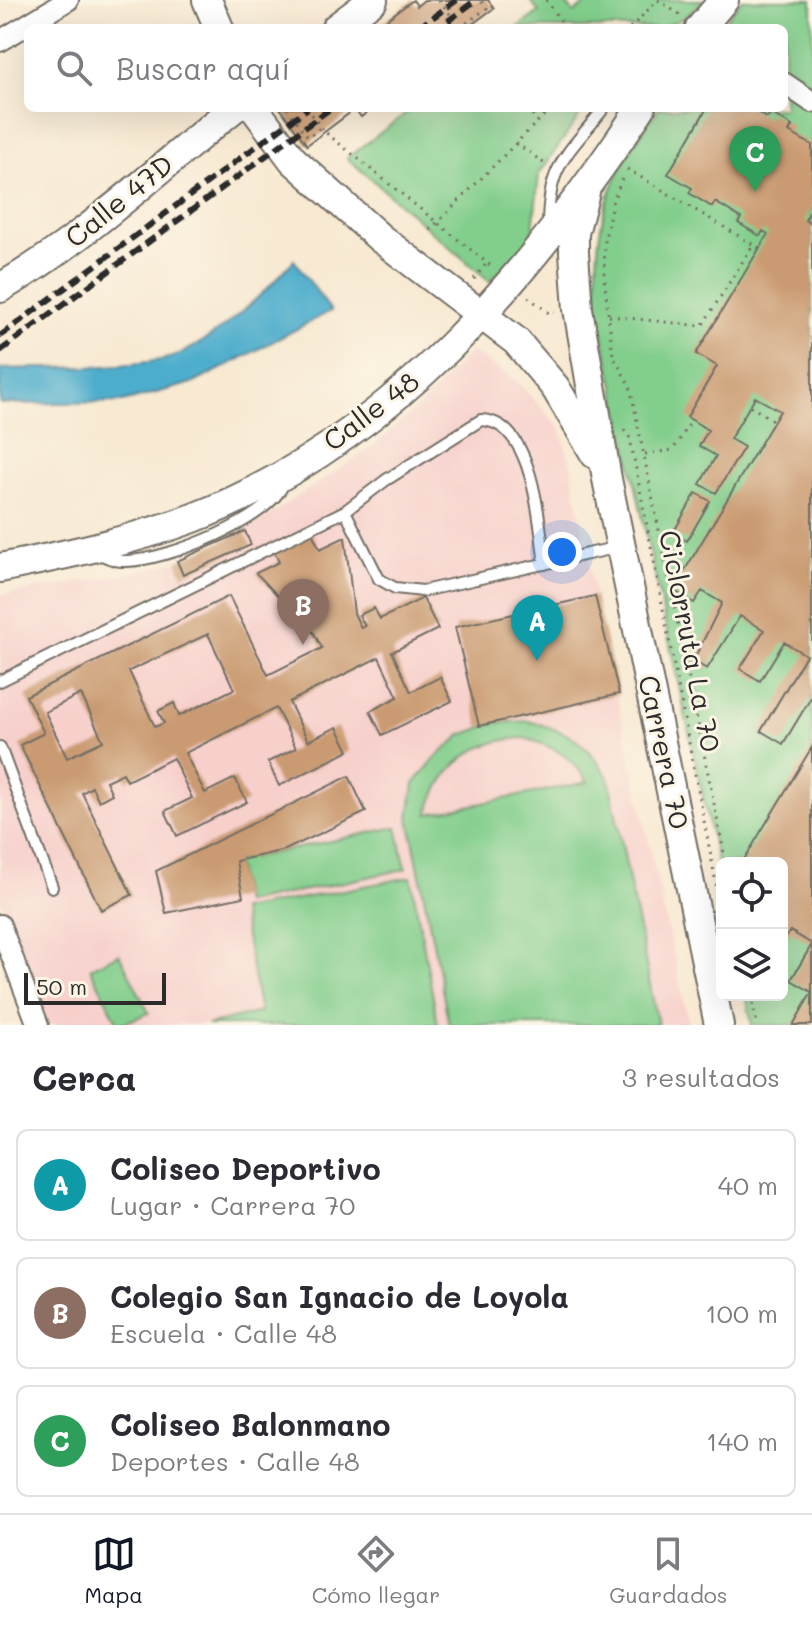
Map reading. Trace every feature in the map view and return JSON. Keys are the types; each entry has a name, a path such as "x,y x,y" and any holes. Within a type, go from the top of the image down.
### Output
{"street":[{"path":"0,41 41,7 68,0"},
{"path":"207,0 217,24"},
{"path":"341,24 373,0"},
{"path":"692,23 724,0"},
{"path":"788,86 812,102"},
{"name":"Calle 47D","path":"0,288 32,270 108,212 229,112"},
{"name":"Carrera 70","path":"257,112 276,142 293,160 380,238 516,341 555,387 607,479"},
{"name":"Calle 48","path":"0,568 88,549 196,516 288,472 358,426 413,381 483,315 585,192 638,112"},
{"name":"Carrera 70","path":"585,192 574,233 575,276 607,479 719,1025"},
{"path":"0,925 38,1025"}],"lane":[{"path":"548,237 549,190 555,171 601,112"},
{"path":"0,681 345,511 473,422 493,420 506,427 526,464 545,564"},
{"path":"88,549 124,562 204,544 229,533 277,496 288,472"},
{"path":"345,511 379,579 395,588 423,591 621,547"},
{"path":"237,551 242,563"},
{"path":"211,562 217,575"},
{"path":"0,747 52,887"}],"path":[{"path":"439,0 457,24"},
{"path":"465,24 487,8 480,0"},
{"path":"546,0 563,24"},
{"path":"634,24 658,0 692,23"},
{"path":"290,112 308,137 321,127"},
{"path":"310,112 321,127 510,282"},
{"path":"530,112 538,121"},
{"path":"430,230 547,112"},
{"path":"516,143 555,171"},
{"path":"634,157 612,203 605,239 604,277 613,356 630,386 725,857"},
{"path":"627,169 759,248"},
{"path":"808,223 812,217"},
{"path":"609,316 702,326 753,245"},
{"path":"750,406 774,421"},
{"path":"645,454 673,450 692,420"},
{"name":"Ciclorruta La 70","path":"622,427 630,438 716,885"},
{"path":"752,1001 757,1025"}],"shaded area":[{"path":"471,351 518,382 560,428 570,460 595,596 689,1025 42,1025 0,899 0,595 123,575 177,561 245,531 367,451 419,406"}],"green space":[{"path":"530,0 563,0 574,13 592,0 704,0 684,18 670,24 522,24 539,12"},
{"path":"742,0 812,0 812,1025 752,1025 747,1001 788,1001 788,857 716,857 599,317 597,257 600,231 614,182 656,112 788,112 788,24 722,24"},
{"path":"408,112 582,112 539,174 533,230 524,247 490,282 347,158"},
{"path":"528,721 556,729 585,747 609,779 658,1025 449,1025 409,818 414,784 436,757 462,735 494,723","holes":["524,738 568,759 588,782 428,814 442,782 463,758 490,744 506,740"]},
{"path":"397,827 406,869 244,903 236,861"},
{"path":"411,877 438,1025 207,1025 260,1012 241,910"},
{"path":"119,954 149,1013 119,1025 90,968"}],"water":[{"path":"294,260 331,311 196,382 123,402 0,404 0,369 122,365 178,355 233,319"}],"building":[{"path":"413,0 417,6 424,0 488,0 494,8 472,24 380,24"},
{"path":"283,112 351,112 307,145"},
{"path":"705,112 757,112 767,118 771,113 792,126 789,132 812,145 812,208 805,220 812,225 812,696 783,744 761,731 806,655 784,642 760,681 740,669 764,630 740,616 707,669 693,661 722,603 702,591 694,603 673,590 780,411 755,397 730,439 744,447 716,493 700,484 716,456 699,446 708,430 687,417 717,366 696,354 768,234 763,231 760,236 738,223 741,218 715,202 712,207 689,193 692,188 668,174"},
{"path":"696,493 710,501 687,541 673,533"},
{"path":"245,531 251,545 183,575 177,561"},
{"path":"311,531 320,549 345,537 354,613 361,628 365,626 359,615 374,608 380,619 423,598 438,629 392,652 411,692 440,677 452,701 382,735 370,711 398,697 379,657 289,702 308,741 337,727 349,751 279,786 268,762 296,748 276,708 185,753 205,793 235,778 247,802 177,836 165,811 192,798 173,758 127,781 123,773 106,781 112,794 99,801 92,787 82,793 132,895 101,910 20,745 44,733 26,696 229,596 268,675 322,648 314,633 256,573 279,562 273,549","holes":["208,634 234,689 179,716 174,703 158,711 164,723 155,727 129,671","81,694 103,741 67,758 45,712"]},
{"path":"595,596 619,694 479,726 455,627"},
{"path":"812,747 812,944 790,931 788,934 788,857 746,857"},
{"path":"349,776 366,812 285,850 236,861 243,897 166,913 156,871"},
{"path":"812,944 812,992 791,980"},
{"path":"812,992 812,1025 793,1025"}],"railway":[{"path":"424,24 457,0"},
{"path":"448,21 476,0"},
{"path":"0,336 303,112"},
{"path":"0,351 326,112"}],"place":[{"name":"Coliseo Balonmano","path":"755,192"},
{"name":"Colegio San Ignacio de Loyola","path":"303,645"},
{"name":"Coliseo Deportivo","path":"537,661"}]}
